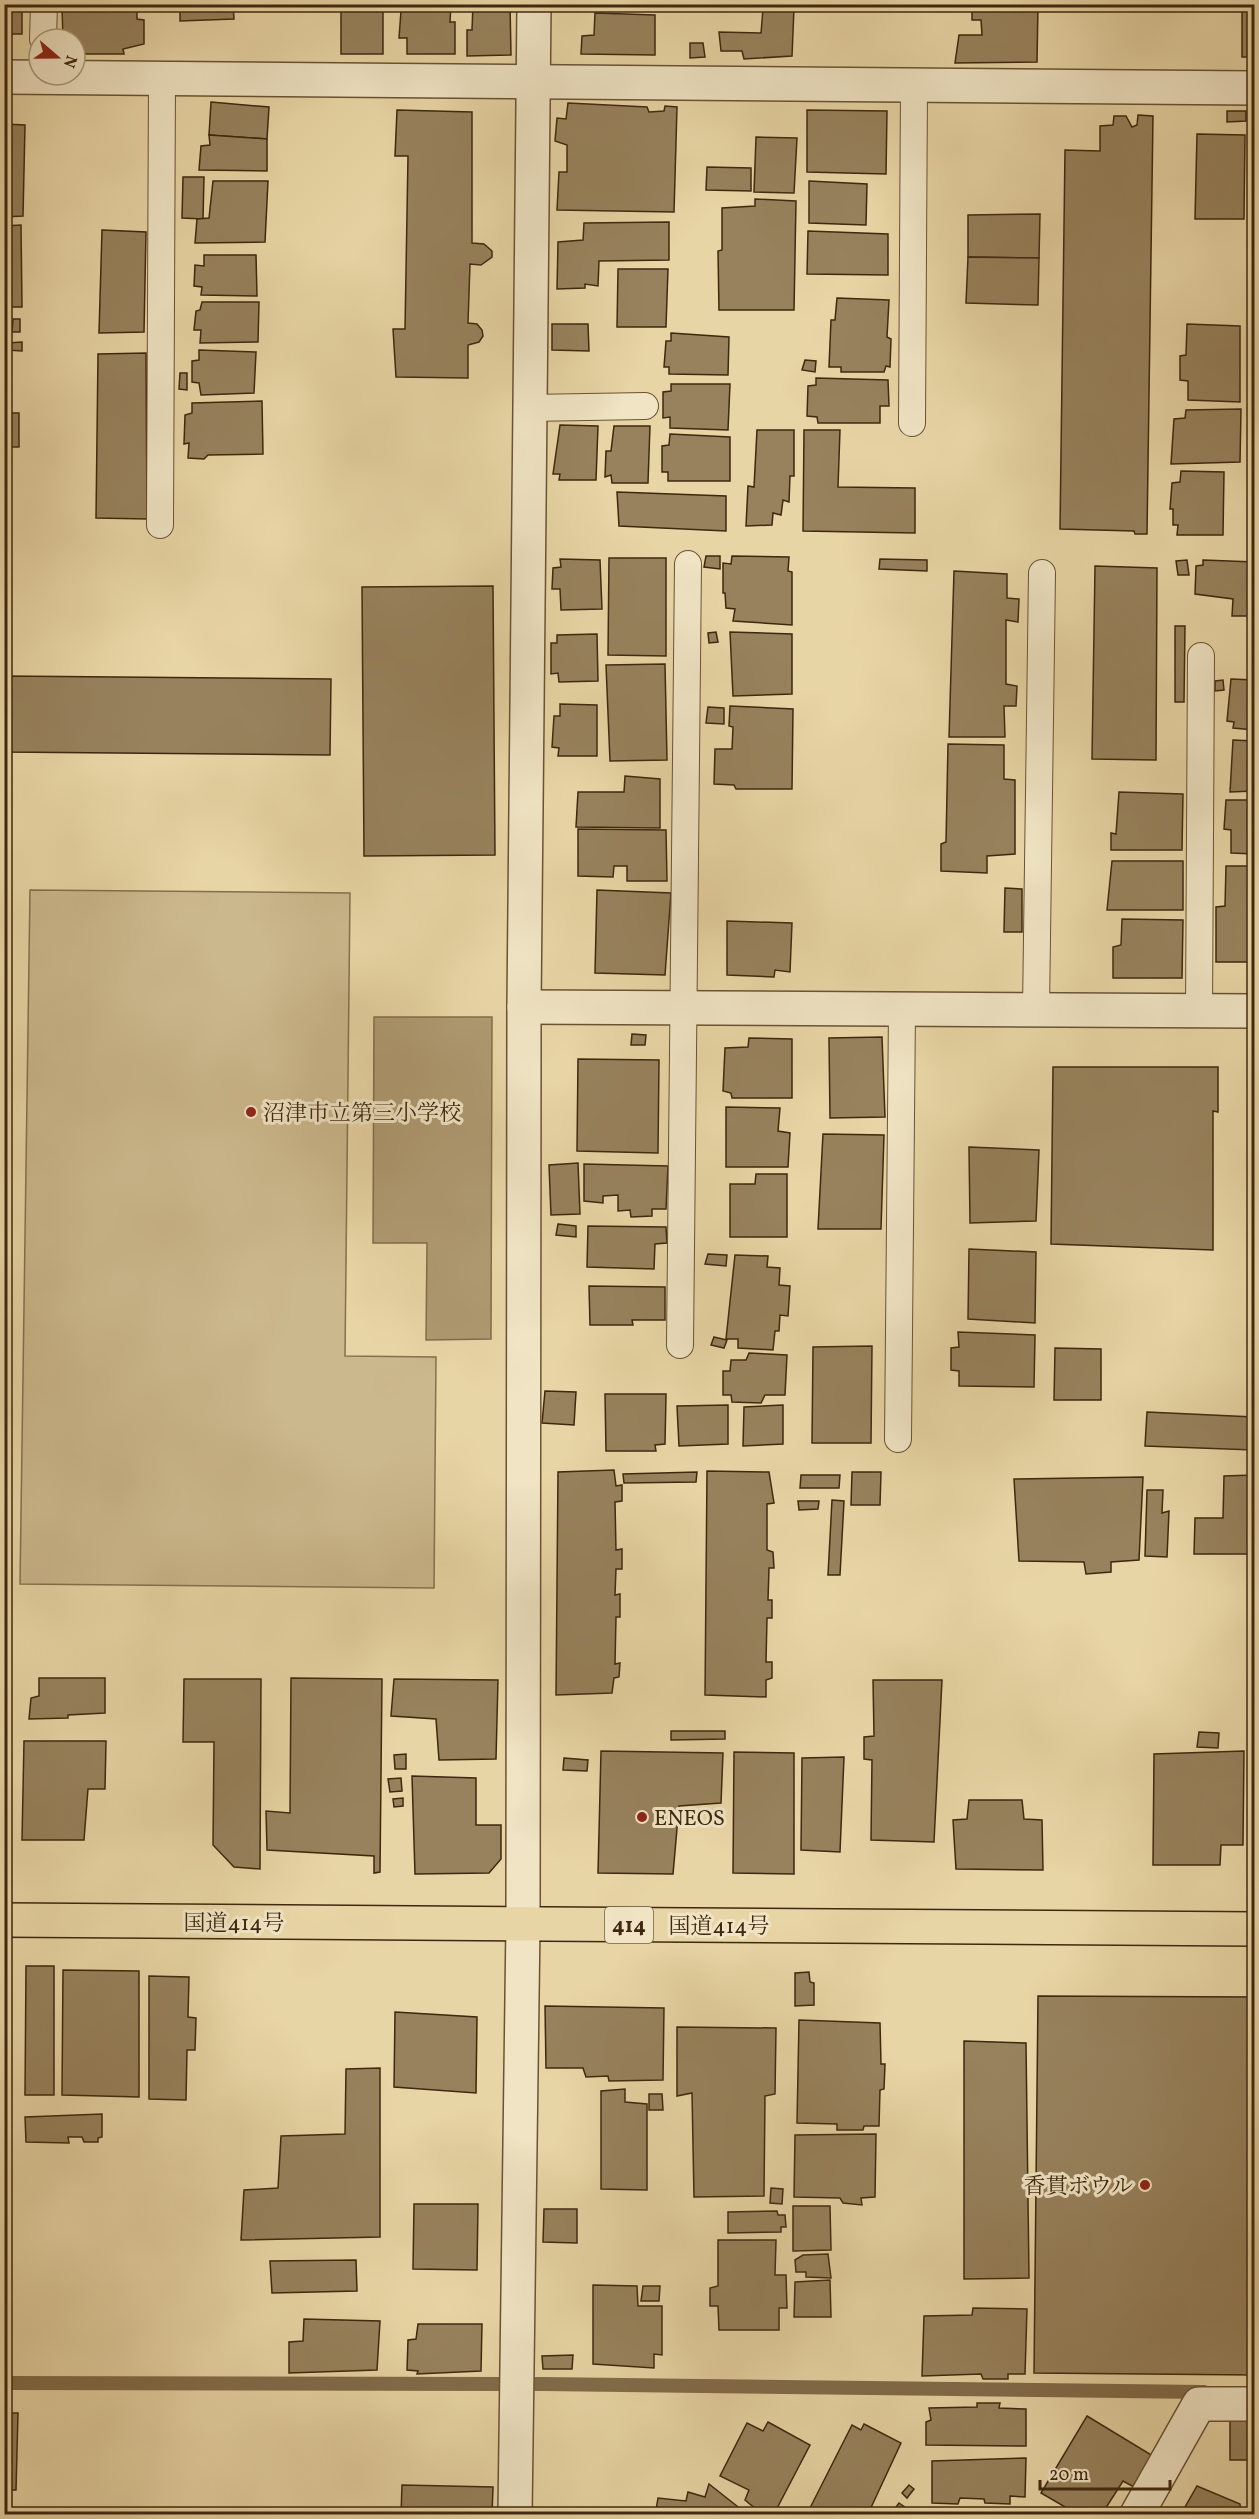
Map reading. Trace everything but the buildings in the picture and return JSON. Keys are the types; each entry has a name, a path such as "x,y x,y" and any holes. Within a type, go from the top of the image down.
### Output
{"highway":[{"name":"国道414号","path":"4,1920 1254,1929"}],"street":[{"path":"515,2514 523,1924 524,1007 534,4"},
{"path":"4,77 27,76"},
{"path":"87,77 914,87 1254,88"},
{"path":"524,1007 1254,1011"},
{"path":"1137,2514 1199,2404 1254,2404"}],"lane":[{"path":"43,27 44,4"},
{"path":"160,525 162,79"},
{"path":"912,423 914,87"},
{"path":"529,408 645,406"},
{"path":"680,1345 688,564"},
{"path":"1036,1010 1042,573"},
{"path":"1199,1011 1201,657"},
{"path":"898,1439 902,1010"}],"shaded area":[{"path":"30,890 350,893 345,1356 436,1357 434,1588 20,1584"},
{"path":"374,1017 492,1017 491,1339 426,1340 427,1243 373,1243"}],"waterway":[{"path":"4,2383 542,2384 1204,2392"}],"place":[{"name":"沼津市立第三小学校","path":"251,1112"},
{"name":"ENEOS","path":"642,1817"},
{"name":"香貫ボウル","path":"1145,2185"}]}
